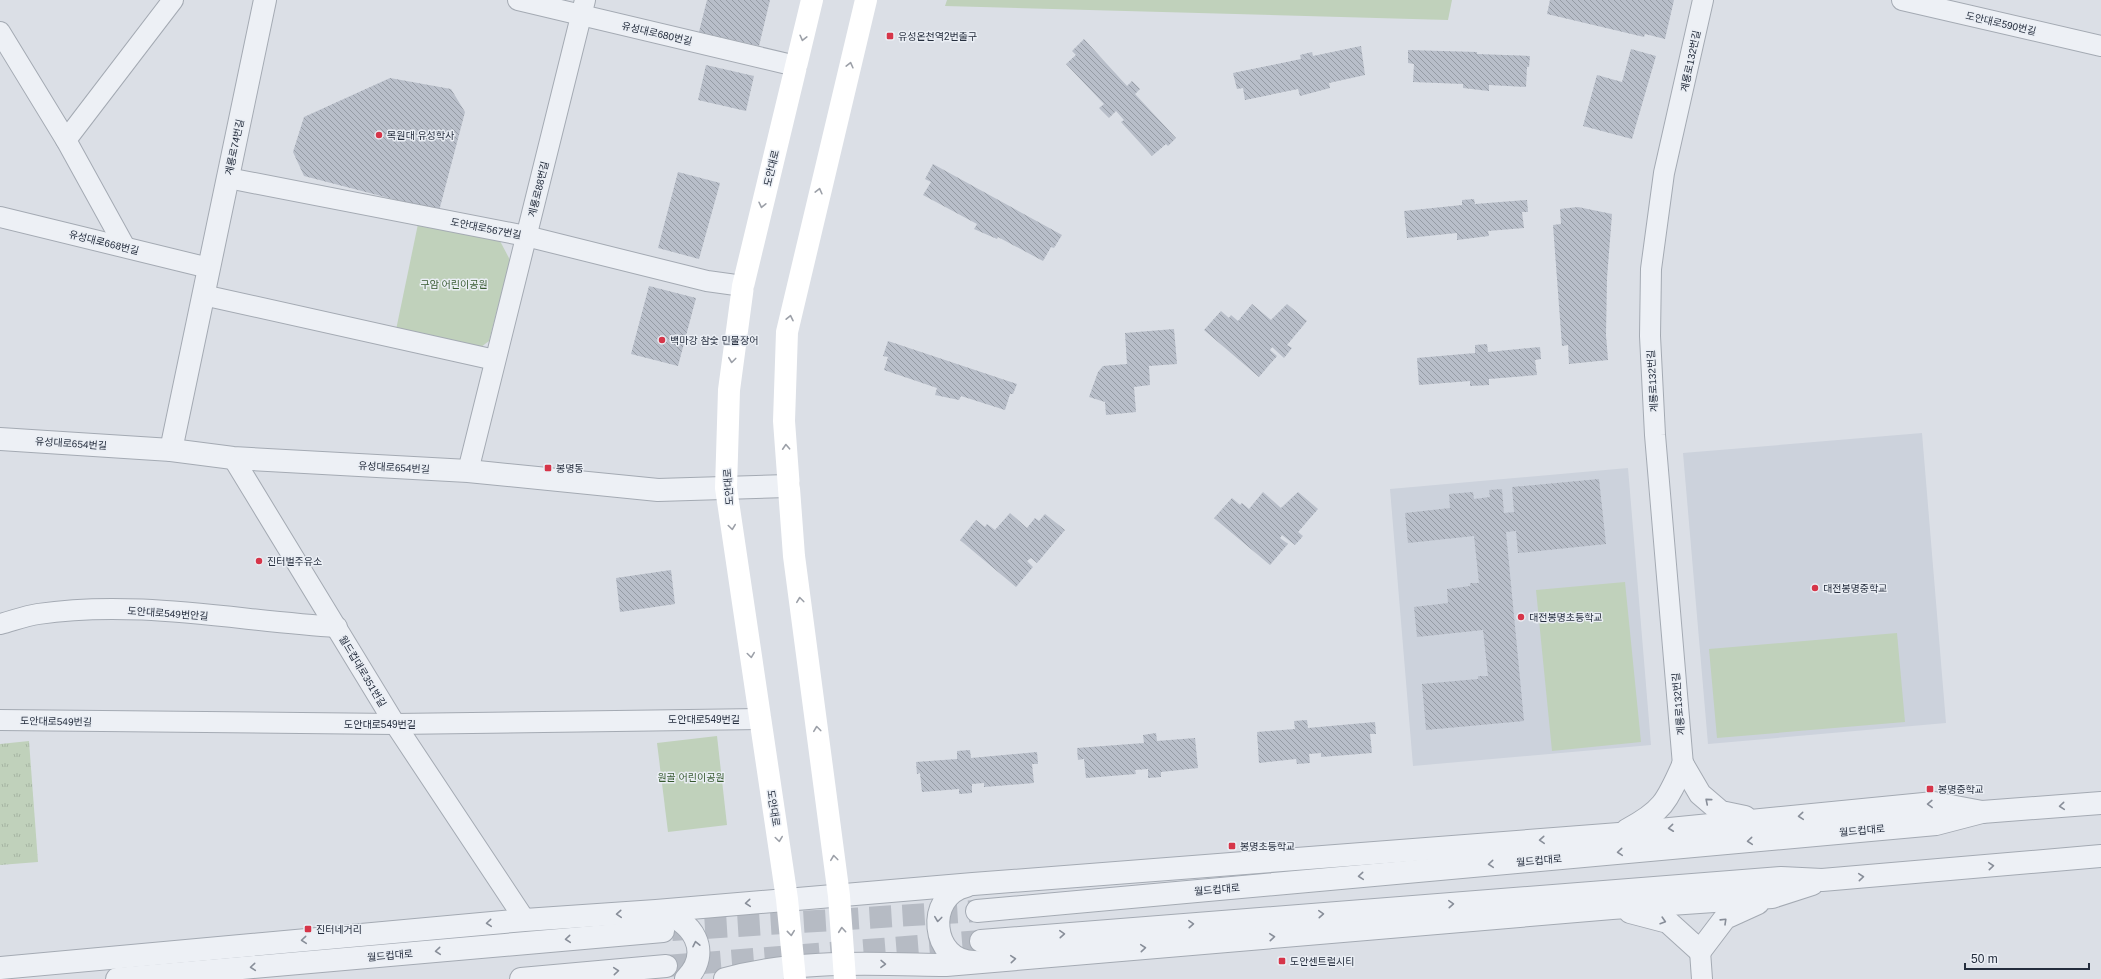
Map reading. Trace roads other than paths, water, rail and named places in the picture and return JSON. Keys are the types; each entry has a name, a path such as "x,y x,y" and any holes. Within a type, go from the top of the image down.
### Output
{"main road":[{"name":"도안대로","path":"794,973 787,899 726,488 728,390 743,286 812,0"},
{"path":"845,971 839,896 794,556 784,421 787,332 866,0"}],"street":[{"path":"66,140 172,0"},
{"name":"계룡로74번길","path":"171,450 265,0"},
{"name":"유성대로680번길","path":"518,0 583,8 796,66"},
{"name":"계룡로132번길","path":"1684,766 1655,435 1650,336 1650,268 1664,173 1704,0"},
{"name":"도안대로590번길","path":"1902,0 2101,46"},
{"name":"계룡로88번길","path":"468,471 583,8"},
{"path":"0,32 66,140 125,247"},
{"name":"도안대로567번길","path":"228,178 526,236 707,281 743,286"},
{"name":"유성대로668번길","path":"0,217 209,268"},
{"path":"204,294 495,360"},
{"name":"유성대로654번길","path":"0,439 171,450 234,458 468,471 658,490 788,486"},
{"name":"월드컵대로351번길","path":"234,458 395,724 525,920"},
{"name":"도안대로549번안길","path":"0,624 37,614 137,609 285,624 337,627"},
{"name":"도안대로549번길","path":"0,720 395,724 760,719"},
{"path":"1684,766 1700,794 1721,812 1756,820"},
{"path":"1619,834 1648,819 1668,800 1684,766"},
{"path":"0,968 525,920 659,921 787,899 1619,834 1934,803 1982,812"},
{"name":"월드컵대로","path":"977,911 1928,824 1982,812 2101,803"},
{"path":"981,941 1781,878 1822,880 2101,856"},
{"path":"1702,979 1700,951 1725,918 1772,897 1822,880"},
{"path":"973,884 962,887 952,893 944,902 939,913 937,924 940,938 947,949 957,958 970,962 984,962"},
{"path":"725,979 794,973 946,965 1612,908 1772,897"},
{"path":"1612,908 1668,922 1700,951"},
{"path":"659,921 676,917 689,927 693,934 698,949 695,965 686,979"},
{"name":"월드컵대로","path":"117,979 659,921"},
{"path":"916,979 946,965"},
{"path":"521,979 666,966"}],"tunnel":[{"path":"672,930 977,911"},
{"path":"666,966 981,941"}],"place":[{"name":"유성온천역2번출구","path":"890,36"},
{"name":"목원대 유성학사","path":"379,135"},
{"name":"백마강 참숯 민물장어","path":"662,340"},
{"name":"봉명동","path":"548,468"},
{"name":"진터벌주유소","path":"259,561"},
{"name":"대전봉명중학교","path":"1815,588"},
{"name":"대전봉명초등학교","path":"1521,617"},
{"name":"봉명중학교","path":"1930,789"},
{"name":"봉명초등학교","path":"1232,846"},
{"name":"진터네거리","path":"308,929"},
{"name":"도안센트럴시티","path":"1282,961"}],"park label":[{"name":"구암 어린이공원","path":"454,284"},
{"name":"원골 어린이공원","path":"691,777"}]}
